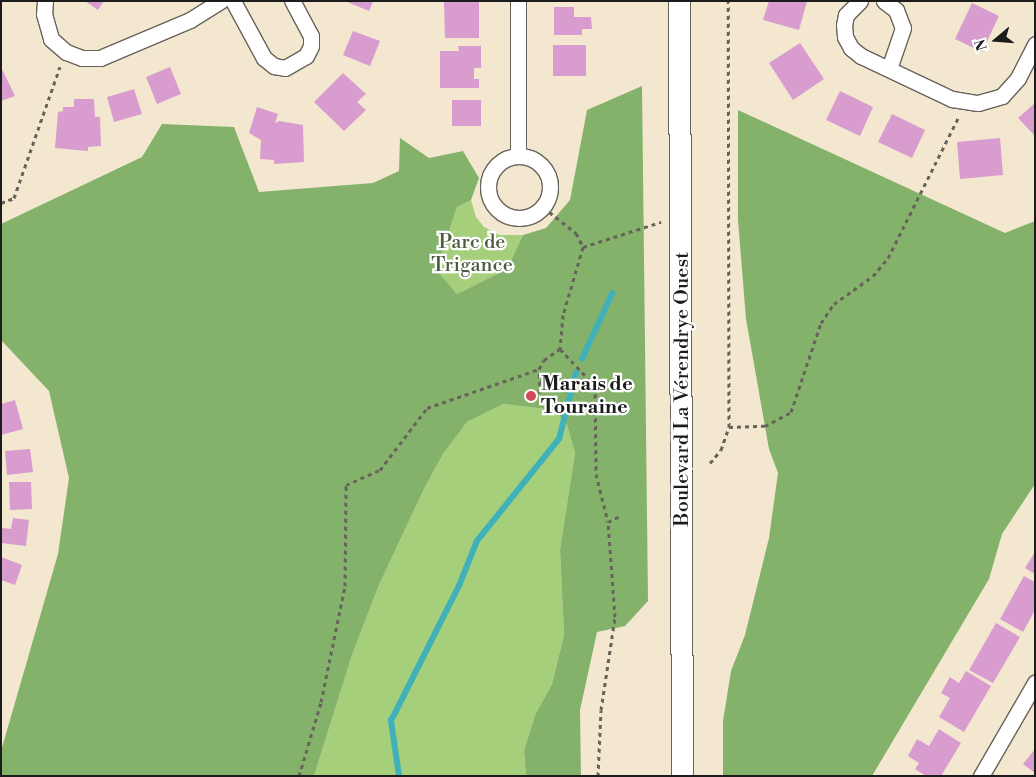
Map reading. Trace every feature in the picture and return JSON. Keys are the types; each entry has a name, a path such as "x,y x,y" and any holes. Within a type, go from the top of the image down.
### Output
{"main road":[{"name":"Boulevard La Vérendrye Ouest","path":"679,1 682,776"},
{"path":"683,653 690,776"}],"street":[{"path":"46,1 44,14 51,39 66,52 82,58 100,58 190,20 221,1"},
{"path":"232,1 264,58 274,66 285,68 306,56 311,46 311,36 292,1"},
{"path":"518,1 518,156"},
{"path":"860,1 846,15 845,37 861,56 952,99 966,102 991,100 1011,89 1035,44"},
{"path":"884,1 896,10 903,28 889,69"},
{"path":"518,156 532,160 544,169 550,188 543,207 527,218 516,219 506,216 491,202 488,186 492,171 508,158 518,156"},
{"path":"981,776 1035,683"}],"path":[{"path":"710,463 721,450 729,427 728,1"},
{"path":"1,203 14,198 66,52"},
{"path":"729,427 766,426 791,412 821,323 834,304 873,276 888,258 966,102"},
{"path":"543,207 576,233 583,247 563,315 560,349 595,386 596,474 608,522 615,618 601,710 598,776"},
{"path":"583,247 681,217"},
{"path":"540,394 539,369 544,360 560,349"},
{"path":"299,776 321,702 345,586 346,485 380,470 426,408 539,369"},
{"path":"608,522 620,516"}],"green space":[{"path":"642,86 648,601 625,626 597,632 580,710 581,776 526,776 524,751 535,715 552,684 564,635 560,549 575,453 567,425 554,410 503,404 467,422 443,454 424,489 379,585 352,655 314,776 1,776 1,751 58,554 69,478 49,391 1,340 1,224 142,157 162,124 234,127 259,192 373,183 399,171 400,138 429,158 463,151 479,178 471,200 457,207 436,270 457,294 507,269 523,235 546,228 570,200 587,110"},
{"path":"738,110 1005,233 1035,221 1035,484 1002,534 989,579 872,776 723,776 723,721 731,671 745,635 769,538 778,473 769,449 746,319 738,220"},
{"name":"Parc de Trigance","path":"471,200 476,217 484,227 499,235 523,235 507,269 457,294 435,271 457,207"},
{"path":"503,404 554,410 567,425 575,453 560,549 564,635 552,684 535,715 524,751 526,776 314,776 352,655 379,585 424,489 443,454 467,422"}],"building":[{"path":"85,1 104,1 98,10"},
{"path":"345,1 373,1 369,11"},
{"path":"769,1 807,1 799,30 763,20"},
{"path":"444,2 479,2 479,38 445,38"},
{"path":"972,3 999,16 982,52 955,39"},
{"path":"554,7 574,7 574,17 591,17 592,29 582,29 582,35 554,35"},
{"path":"353,31 380,41 370,66 343,55"},
{"path":"800,43 824,79 793,100 769,63"},
{"path":"553,45 586,45 586,76 553,76"},
{"path":"458,46 481,46 481,68 474,68 474,79 479,79 479,88 440,88 440,51 459,51"},
{"path":"1,67 15,96 1,101"},
{"path":"170,67 181,94 157,104 146,77"},
{"path":"343,73 366,94 357,102 366,110 344,131 314,102"},
{"path":"134,89 142,114 114,122 107,97"},
{"path":"840,91 873,107 860,136 826,120"},
{"path":"74,99 94,99 95,117 100,117 101,146 88,147 88,151 55,148 58,112 63,111 63,107 74,107"},
{"path":"452,100 481,100 481,126 452,126"},
{"path":"1035,103 1035,136 1018,118"},
{"path":"257,107 278,114 275,123 279,121 303,125 304,162 274,164 274,160 260,159 261,140 249,133"},
{"path":"892,114 925,130 912,158 878,142"},
{"path":"1000,138 1003,175 960,179 957,142"},
{"path":"15,400 23,429 1,435 1,404"},
{"path":"30,449 33,472 7,475 5,451"},
{"path":"9,482 31,482 32,509 10,510"},
{"path":"13,518 29,520 26,546 1,543 2,528 11,529"},
{"path":"1035,552 1035,574 1025,568"},
{"path":"1,557 22,565 15,585 1,580"},
{"path":"1024,576 1035,582 1035,610 1023,632 1000,619"},
{"path":"996,623 1020,637 993,683 969,670"},
{"path":"966,671 991,686 964,732 939,717 950,698 941,693 950,677 959,683"},
{"path":"939,729 961,743 941,776 926,776 915,769 919,763 908,756 917,739 929,746"},
{"path":"1035,749 1035,773 1023,764"}],"waterway":[{"path":"582,359 612,294"},
{"path":"399,776 391,721 459,586 477,541 559,439 576,373"}],"place":[{"name":"Marais de Touraine","path":"531,396"}]}
